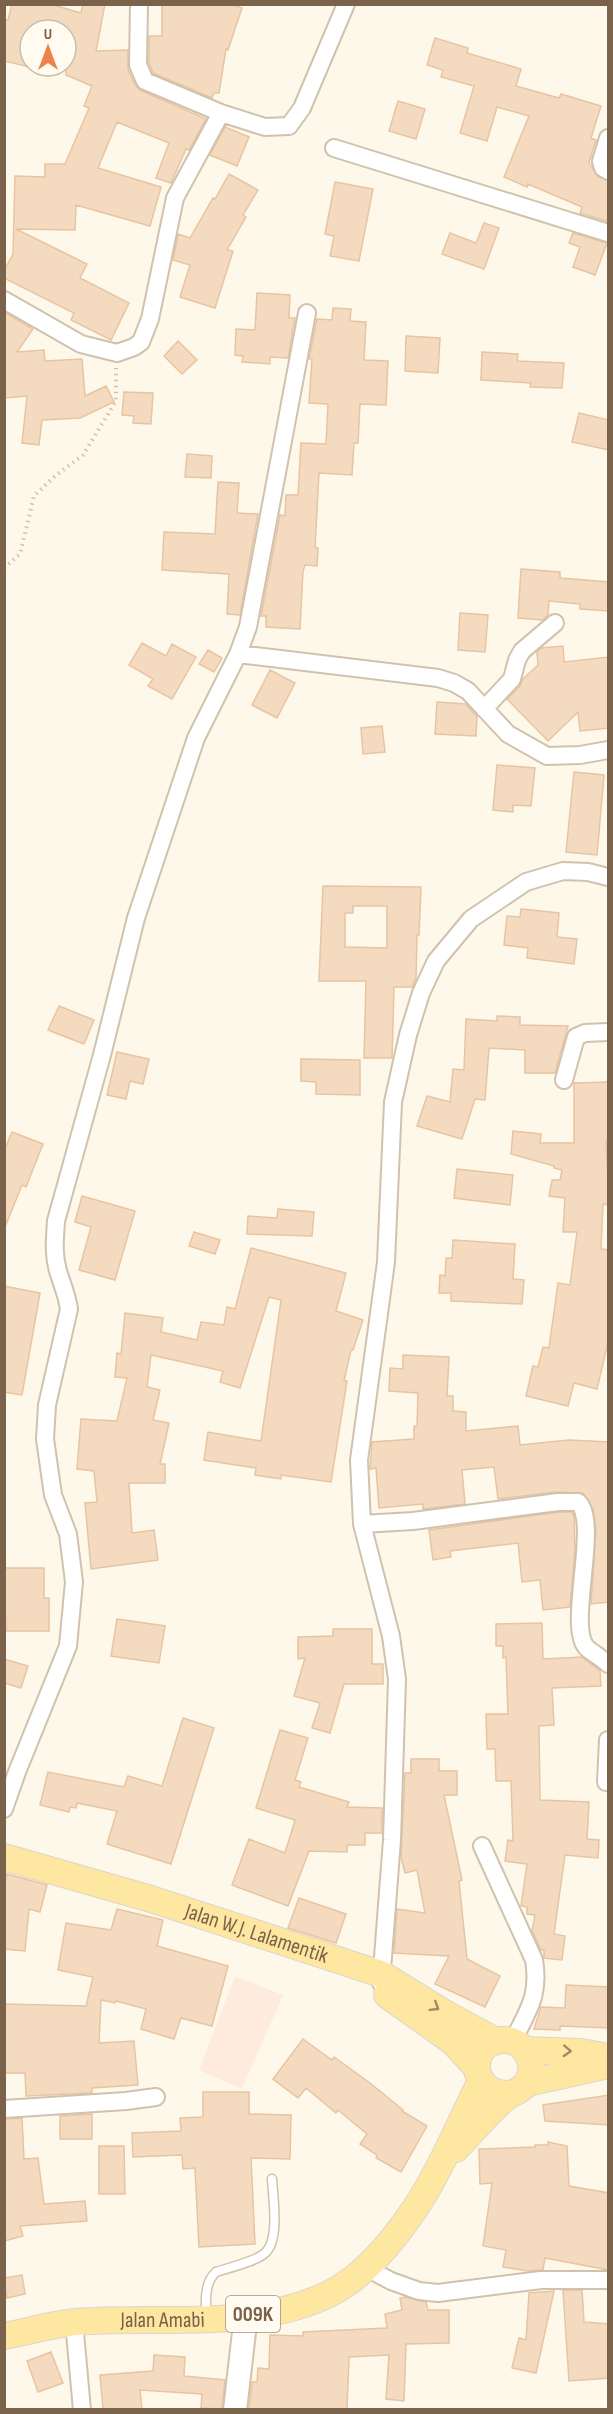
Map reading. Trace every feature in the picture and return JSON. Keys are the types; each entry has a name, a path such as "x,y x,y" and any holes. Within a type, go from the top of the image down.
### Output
{"main road":[{"name":"Jalan W.J. Lalamentik","path":"4,1857 151,1899 381,1982 512,2044"},
{"path":"4,1866 174,1916 381,1982 453,2042 489,2090 499,2094 609,2065"},
{"path":"479,2075 482,2051 512,2044 609,2057"},
{"path":"512,2044 532,2066 519,2089"},
{"name":"Jalan Amabi","path":"4,2336 74,2322 205,2319 246,2315 288,2309 331,2293 365,2267 395,2235 413,2211 440,2166 479,2075"},
{"name":"Jalan Amabi","path":"440,2166 492,2109 519,2089"}],"street":[{"path":"139,4 138,65 145,81 221,113 265,127 289,126 302,108 346,4"},
{"path":"4,300 81,344 117,352 134,347 145,334 150,319 175,198 221,113"},
{"path":"609,138 601,161 603,168 609,171"},
{"path":"334,148 609,233"},
{"path":"4,1809 68,1646 73,1609 74,1582 68,1534 53,1495 45,1439 47,1405 69,1309 68,1295 57,1269 54,1249 56,1221 102,1055 136,918 196,738 238,654 248,627 307,313"},
{"path":"484,709 512,678 522,651 555,623"},
{"path":"238,654 438,678 454,682 468,691 508,734 548,756 580,755 609,750"},
{"path":"381,1982 392,1840 397,1679 391,1636 362,1524 359,1461 386,1262 393,1102 408,1035 421,993 436,961 471,919 526,882 563,871 588,872 609,877"},
{"path":"564,1080 576,1037 585,1033 609,1032"},
{"path":"362,1524 413,1521 558,1502 578,1502 584,1507 586,1521 582,1594 583,1637 586,1647 609,1664"},
{"path":"606,1782 609,1740"},
{"path":"482,1846 534,1960 538,1979 531,2004 512,2044"},
{"path":"4,2109 156,2097"},
{"path":"365,2267 391,2281 419,2291 438,2293 541,2280 609,2280"},
{"path":"235,2409 246,2315"},
{"path":"74,2322 82,2409"}],"lane":[{"path":"205,2319 207,2282 211,2277 216,2272 264,2254 270,2246 274,2235 272,2179"}],"path":[{"path":"4,568 20,554 34,496 83,454 116,401 117,352"}],"shaded area":[{"path":"235,1976 283,1995 242,2089 199,2070"}],"building":[{"path":"12,4 50,4 81,13 83,4 105,4 96,51 128,50 128,69 135,85 140,90 206,119 189,150 186,149 171,183 156,178 169,143 117,122 98,168 161,187 150,226 76,205 75,230 16,229 87,264 80,278 129,303 111,340 71,320 74,313 4,278 4,271 13,254 15,176 45,177 45,164 65,164 89,108 84,106 92,86 73,78 78,78 78,18 18,18 18,64 4,61 4,19 8,20"},
{"path":"162,4 230,4 242,8 228,50 226,49 219,93 214,93 212,98 153,73 149,63 149,36 162,36"},
{"path":"435,38 468,48 467,53 521,69 516,86 559,98 561,94 601,106 591,138 596,140 589,162 597,176 609,181 609,222 580,213 582,207 528,184 527,187 504,177 529,116 497,107 487,141 460,133 474,86 441,77 443,70 427,65"},
{"path":"398,101 425,109 416,139 389,131"},
{"path":"225,127 249,137 237,166 210,155"},
{"path":"229,174 258,190 243,215 246,217 227,250 233,251 215,308 180,297 190,265 173,260 178,234 190,238"},
{"path":"335,182 373,189 359,261 330,256 334,236 325,234"},
{"path":"484,223 499,228 484,269 442,254 450,233 476,243"},
{"path":"573,233 607,243 595,275 573,267 580,247 569,243"},
{"path":"257,293 290,295 289,318 295,318 288,358 270,357 270,364 242,362 243,356 235,355 236,329 255,330"},
{"path":"333,308 351,309 350,321 366,322 364,360 388,361 386,405 360,404 358,443 354,443 352,475 319,473 315,547 318,548 317,566 305,565 303,571 300,629 266,627 266,616 261,616 280,515 285,516 286,495 298,495 301,443 326,444 328,404 309,403 312,359 309,359 317,319 332,320"},
{"path":"4,312 33,329 17,352 44,350 45,361 82,359 85,396 106,386 114,402 80,418 42,420 39,445 22,443 27,396 4,398"},
{"path":"406,336 440,338 438,373 405,371"},
{"path":"178,341 197,360 182,374 164,356"},
{"path":"482,352 518,354 517,361 564,363 562,388 530,387 531,383 481,380"},
{"path":"124,392 153,393 151,424 133,423 134,416 122,415"},
{"path":"579,413 609,420 609,450 572,442"},
{"path":"187,454 212,456 211,478 185,477"},
{"path":"218,482 239,483 237,513 258,514 240,615 227,614 229,574 162,570 164,532 215,534"},
{"path":"521,569 560,572 560,578 609,582 609,611 580,609 580,604 549,601 548,615 543,620 518,618"},
{"path":"460,613 488,615 485,652 458,650"},
{"path":"142,643 166,656 172,644 196,657 172,699 148,686 153,679 129,665"},
{"path":"563,646 564,662 609,657 609,728 580,731 578,712 548,741 507,699 538,665 537,652 541,648"},
{"path":"208,650 222,658 214,672 199,664"},
{"path":"270,670 295,683 277,718 252,705"},
{"path":"437,702 466,704 477,717 476,736 435,734"},
{"path":"382,726 385,752 363,754 361,728"},
{"path":"497,765 535,768 531,806 513,805 513,812 493,810"},
{"path":"574,772 604,775 597,855 566,852"},
{"path":"323,886 421,887 416,978 412,987 394,987 392,1058 364,1058 366,981 319,981","holes":["353,906 387,906 387,948 345,947 345,913 353,913"]},
{"path":"521,909 559,913 557,937 577,939 574,964 527,958 528,948 504,945 507,916 520,917"},
{"path":"59,1006 94,1020 84,1044 48,1030"},
{"path":"497,1016 520,1017 520,1025 568,1026 555,1073 525,1073 525,1050 489,1048 485,1100 475,1099 462,1139 417,1126 427,1096 450,1102 453,1069 464,1070 466,1019 497,1021"},
{"path":"117,1052 149,1059 143,1084 130,1081 126,1099 107,1095"},
{"path":"301,1059 360,1060 360,1095 316,1094 316,1082 301,1081"},
{"path":"609,1082 609,1140 606,1140 609,1205 603,1204 601,1249 609,1250 609,1338 597,1389 574,1383 568,1406 526,1396 533,1366 538,1367 543,1347 549,1348 558,1283 570,1285 577,1232 563,1232 565,1198 549,1196 552,1180 560,1180 562,1170 511,1154 513,1131 541,1134 540,1143 574,1143 574,1083"},
{"path":"12,1132 43,1144 26,1187 22,1185 5,1227 4,1151"},
{"path":"457,1169 513,1175 510,1205 454,1198"},
{"path":"82,1196 135,1211 115,1280 79,1270 91,1227 75,1222"},
{"path":"278,1209 314,1212 312,1236 247,1234 248,1216 277,1218"},
{"path":"194,1232 220,1240 215,1254 189,1246"},
{"path":"453,1240 515,1244 513,1279 524,1280 522,1304 451,1301 451,1293 439,1293 440,1275 445,1276 446,1258 452,1258"},
{"path":"251,1248 346,1273 336,1311 363,1320 353,1350 351,1350 344,1381 347,1381 331,1482 281,1475 281,1479 255,1475 256,1468 204,1460 208,1432 261,1441 281,1300 269,1297 240,1388 220,1382 223,1371 151,1355 147,1387 160,1390 153,1420 169,1423 160,1464 165,1464 165,1483 129,1483 132,1533 154,1530 158,1560 91,1569 85,1503 97,1502 94,1471 77,1469 81,1419 117,1421 127,1378 115,1377 117,1353 121,1354 125,1313 163,1318 161,1332 197,1340 201,1322 224,1325 227,1307 235,1309"},
{"path":"4,1286 40,1293 22,1395 4,1392"},
{"path":"403,1355 449,1357 447,1396 453,1396 453,1411 466,1412 466,1431 518,1426 520,1445 569,1440 609,1442 609,1602 591,1604 596,1529 593,1509 583,1493 557,1492 498,1499 494,1467 462,1470 465,1504 423,1509 423,1504 379,1508 376,1468 370,1469 372,1442 414,1439 414,1426 417,1426 418,1393 389,1391 390,1368 403,1369"},
{"path":"572,1512 574,1516 575,1550 570,1607 543,1610 540,1580 522,1582 518,1543 450,1551 451,1557 433,1560 429,1530"},
{"path":"4,1568 44,1568 44,1598 49,1598 49,1631 6,1631"},
{"path":"117,1619 165,1626 159,1663 111,1656"},
{"path":"542,1623 543,1659 582,1657 600,1671 601,1686 552,1688 554,1725 539,1726 540,1800 589,1802 587,1839 599,1840 598,1858 565,1855 554,1934 565,1936 562,1960 544,1958 544,1950 541,1950 532,1931 535,1915 527,1914 527,1907 521,1906 527,1864 505,1861 508,1840 513,1841 511,1781 496,1781 495,1749 487,1749 486,1714 508,1714 506,1657 503,1658 503,1646 496,1646 496,1624"},
{"path":"333,1629 372,1629 372,1664 383,1664 383,1684 344,1684 330,1733 312,1728 320,1703 294,1696 305,1658 298,1659 298,1637 333,1636"},
{"path":"4,1659 28,1666 21,1688 4,1683"},
{"path":"183,1718 214,1728 171,1864 107,1844 117,1811 77,1803 76,1808 70,1807 69,1812 40,1805 48,1772 124,1787 128,1776 162,1786"},
{"path":"280,1730 308,1738 295,1780 301,1782 299,1787 349,1802 347,1807 382,1808 382,1833 365,1833 365,1845 347,1845 347,1852 309,1851 288,1906 232,1885 249,1839 285,1853 295,1820 256,1808"},
{"path":"411,1759 439,1759 439,1771 457,1771 457,1795 444,1795 462,1880 459,1881 467,1959 500,1976 485,2007 435,1984 449,1956 394,1953 397,1909 425,1913 417,1870 405,1873 401,1857 405,1773 411,1773"},
{"path":"7,1874 47,1885 40,1912 29,1909 25,1951 4,1949 4,1885"},
{"path":"299,1898 346,1914 336,1943 288,1928"},
{"path":"117,1909 163,1920 157,1946 228,1966 212,2026 181,2018 174,2039 141,2029 146,2009 116,2001 115,2003 101,2000 99,2043 134,2041 138,2085 92,2088 92,2093 26,2096 25,2073 4,2073 4,2004 86,2006 93,1977 58,1970 66,1923 111,1930"},
{"path":"566,1985 609,1987 609,2028 560,2026 560,2030 534,2029 541,2007 565,2008"},
{"path":"303,2039 332,2060 334,2057 370,2083 402,2111 427,2126 401,2172 376,2158 377,2155 360,2144 367,2134 338,2110 336,2113 306,2088 298,2098 273,2079"},
{"path":"203,2092 249,2092 249,2114 291,2115 290,2159 251,2158 255,2244 199,2247 195,2168 183,2169 182,2155 133,2157 132,2133 181,2131 180,2118 203,2117"},
{"path":"609,2095 609,2125 545,2121 543,2105"},
{"path":"92,2114 92,2139 60,2139 60,2116"},
{"path":"22,2118 24,2159 38,2158 44,2204 85,2201 87,2221 20,2226 23,2236 4,2241 4,2119"},
{"path":"548,2142 567,2146 569,2186 609,2193 609,2270 545,2258 543,2270 528,2271 503,2267 506,2250 483,2246 492,2183 480,2184 479,2149 535,2147 535,2145 548,2145"},
{"path":"99,2146 124,2146 125,2194 99,2194"},
{"path":"22,2275 25,2294 7,2298 4,2278"},
{"path":"563,2290 582,2290 584,2322 609,2324 609,2378 569,2381"},
{"path":"554,2291 536,2373 512,2368 519,2338 526,2340 529,2293"},
{"path":"400,2298 426,2302 428,2310 449,2310 449,2343 406,2344 404,2401 386,2399 389,2355 349,2357 347,2409 249,2409 252,2382 257,2382 258,2368 269,2369 270,2335 303,2336 303,2332 387,2328 385,2314 402,2310"},
{"path":"51,2352 63,2383 38,2392 27,2361"},
{"path":"154,2355 185,2357 184,2376 225,2380 222,2409 201,2408 202,2394 140,2390 142,2409 103,2409 100,2375 153,2371"}]}
